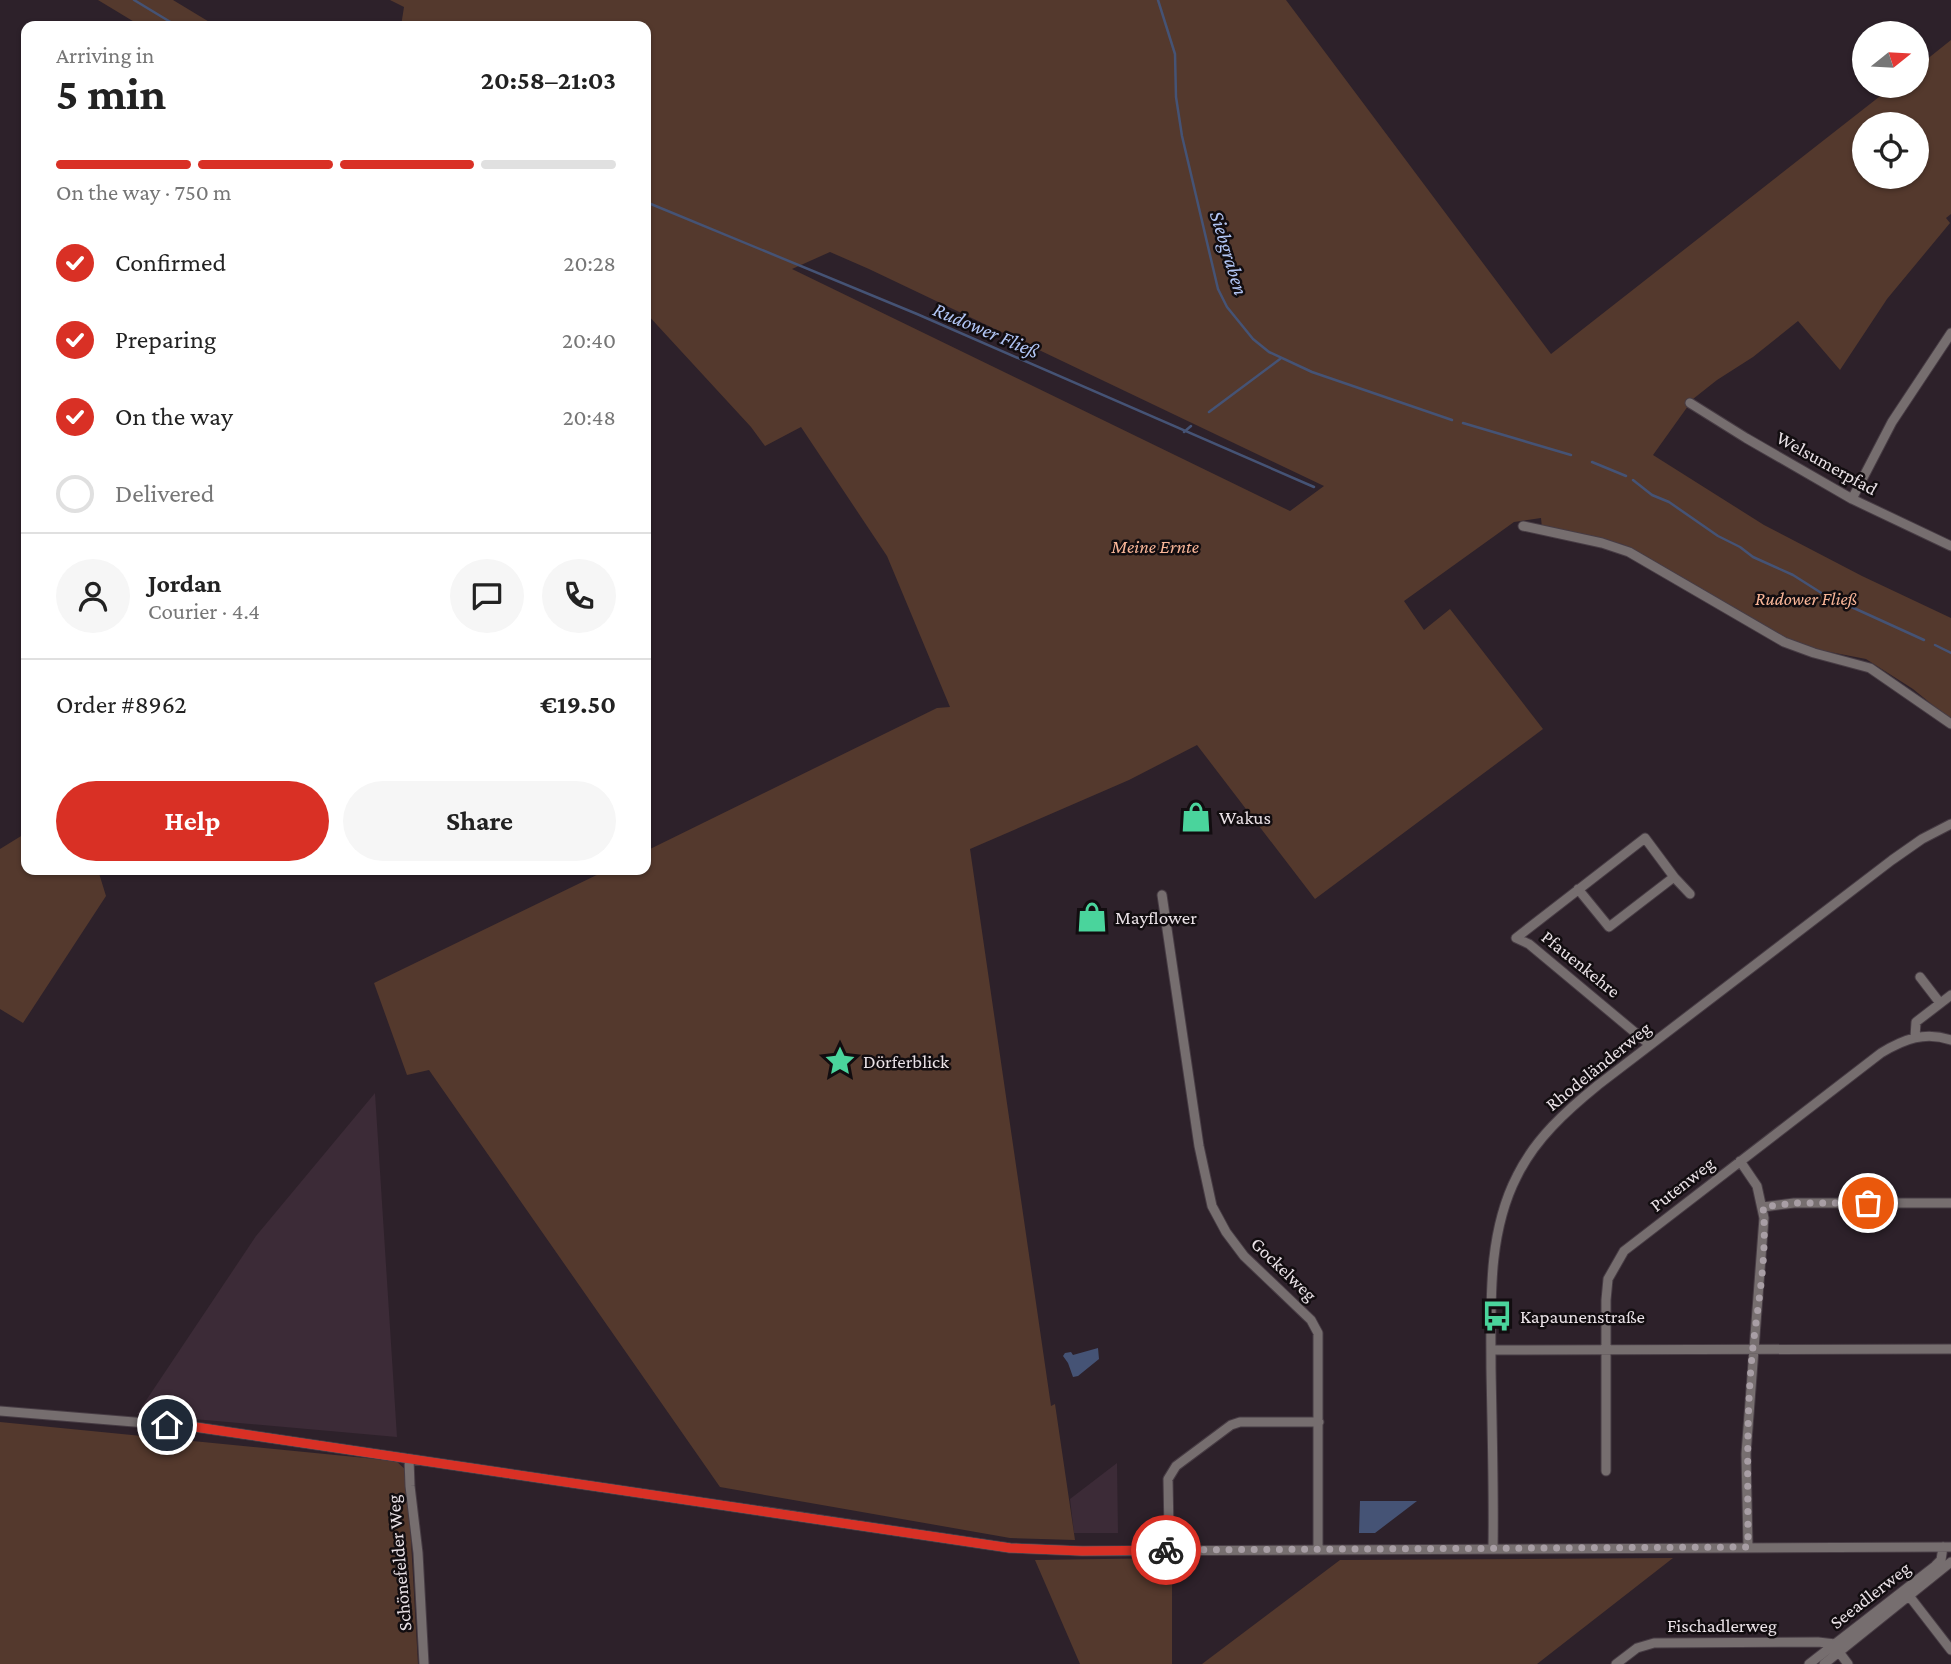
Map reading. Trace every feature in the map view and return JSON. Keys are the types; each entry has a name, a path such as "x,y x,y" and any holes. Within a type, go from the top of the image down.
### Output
{"street":[{"path":"1852,499 1892,422 1951,332"},
{"name":"Welsumerpfad","path":"1690,403 1852,499 1951,546"},
{"path":"1523,526 1594,541 1629,552 1784,642 1870,668 1951,724"},
{"name":"Rhodeländerweg","path":"1493,1549 1492,1279 1502,1211 1517,1174 1542,1138 1568,1110 1900,855 1951,824"},
{"name":"Pfauenkehre","path":"1650,1045 1529,944 1516,938 1645,838 1674,877"},
{"path":"1578,889 1609,927 1674,877 1690,894"},
{"name":"Gockelweg","path":"1162,895 1208,1194 1219,1221 1244,1256 1316,1326 1319,1341 1318,1549"},
{"path":"1920,977 1940,1003"},
{"path":"1915,1037 1916,1022 1951,995"},
{"name":"Putenweg","path":"1606,1471 1608,1279 1623,1251 1881,1053 1915,1037 1933,1036 1951,1040"},
{"path":"1740,1161 1757,1186 1763,1207 1764,1238 1746,1454 1748,1547"},
{"path":"1763,1207 1794,1203 1951,1203"},
{"path":"1491,1350 1951,1349"},
{"path":"0,1411 195,1427 1010,1548 1082,1551 1947,1547"},
{"path":"1169,1532 1168,1479 1171,1473 1176,1466 1231,1425 1240,1422 1319,1422"},
{"name":"Schönefelder Weg","path":"409,1459 418,1552 424,1664"},
{"name":"Seeadlerweg","path":"1824,1664 1837,1648 1935,1566 1947,1547"},
{"name":"Seeadlerweg","path":"1809,1664 1837,1648 1910,1597 1951,1562"},
{"name":"Seeadlerweg","path":"1910,1597 1951,1650"},
{"name":"Fischadlerweg","path":"1616,1664 1637,1648 1654,1643 1837,1648"},
{"name":"Seeadlerweg","path":"1837,1648 1848,1664"}],"shaded area":[{"path":"375,1093 397,1437 137,1414 256,1236"},
{"path":"1117,1463 1118,1533 1074,1533 1070,1499"}],"green space":[{"path":"98,0 173,0 208,21 133,21"},
{"name":"Meine Ernte","path":"390,0 1286,0 1551,354 1852,118 1852,189 1929,189 1929,112 1860,112 1878,98 1929,98 1929,58 1951,40 1951,214 1946,218 1950,223 1887,299 1840,370 1798,321 1693,399 1653,455 1764,525 1951,618 1951,720 1913,689 1866,659 1799,646 1622,544 1542,528 1541,518 1514,522 1404,601 1424,630 1450,609 1543,729 1315,899 1197,745 1129,780 970,849 1051,1406 1055,1404 1075,1540 1010,1538 720,1487 429,1070 407,1075 374,983 597,875 651,875 651,849 937,708 950,707 887,556 801,427 765,446 751,427 651,318 651,21 402,21 404,7","holes":["830,252 1324,486 1290,511 792,269"]},
{"path":"21,836 21,875 100,875 106,896 23,1023 0,1009 0,849"},
{"path":"0,1422 396,1461 407,1471 418,1664 0,1664"},
{"path":"1172,1558 1172,1664 1080,1664 1035,1560"},
{"path":"1673,1558 1537,1664 1202,1664 1340,1560"}],"water":[{"path":"1098,1348 1099,1359 1073,1377 1063,1356 1065,1353 1071,1352 1073,1355"},
{"path":"1360,1501 1417,1501 1375,1533 1359,1533"}],"waterway":[{"name":"Rudower Fließ","path":"134,0 169,21"},
{"name":"Siebgraben","path":"1158,0 1175,54 1176,97 1182,136 1218,289 1227,307 1253,339 1269,352 1312,372 1452,420"},
{"name":"Rudower Fließ","path":"651,204 917,314 1314,487"},
{"path":"1209,412 1280,359"},
{"name":"Siebgraben","path":"1463,423 1571,455"},
{"name":"Rudower Fließ","path":"1184,432 1191,426"},
{"name":"Siebgraben","path":"1592,462 1626,476"},
{"name":"Rudower Fließ","path":"1633,480 1652,495 1669,502 1753,557 1793,575 1823,594 1924,640"},
{"name":"Rudower Fließ","path":"1935,645 1951,653"}],"way so far":[{"path":"1166,1550 1748,1547 1746,1454 1764,1238 1763,1207 1794,1203 1868,1203"}],"place":[{"name":"Wakus","path":"1196,817"},
{"name":"Mayflower","path":"1092,917"},
{"name":"Dörferblick","path":"840,1061"},
{"name":"Kapaunenstraße","path":"1497,1316"}],"route":[{"path":"167,1425 1010,1548 1166,1550"}]}
